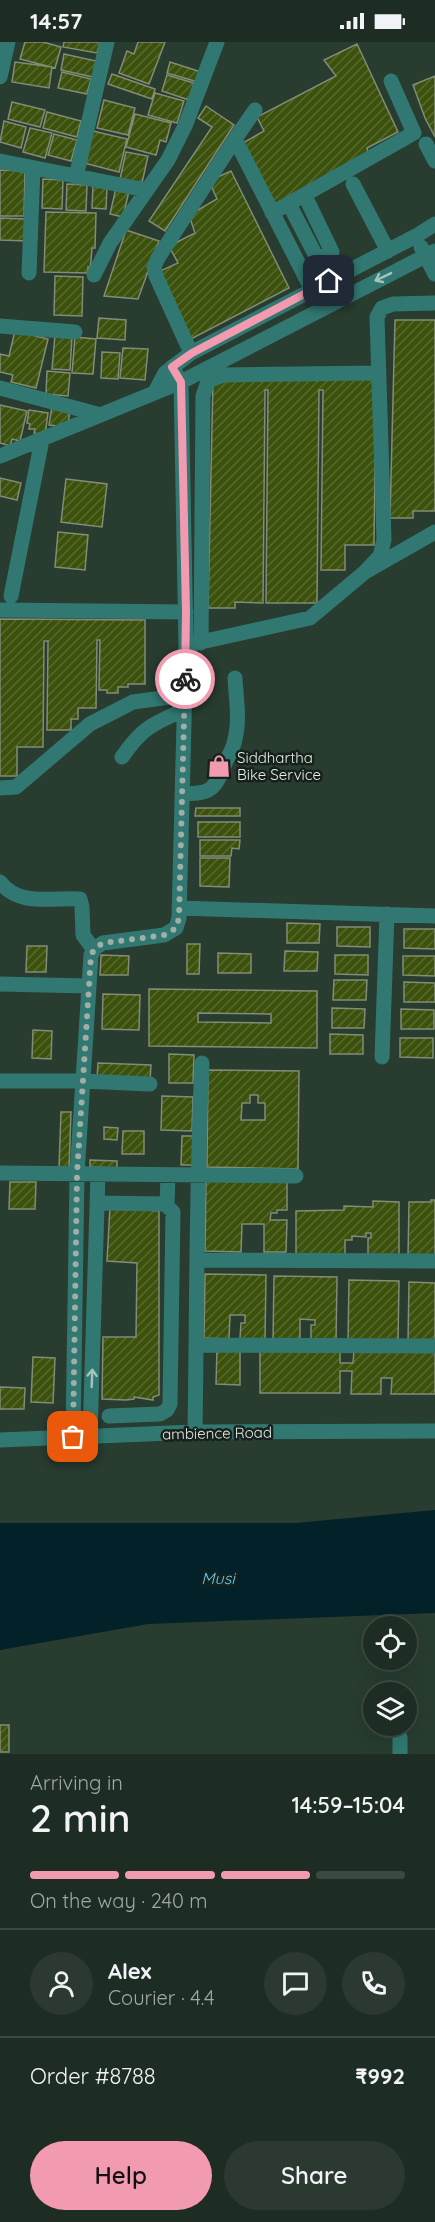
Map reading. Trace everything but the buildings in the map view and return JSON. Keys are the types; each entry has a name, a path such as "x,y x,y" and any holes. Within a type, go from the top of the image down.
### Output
{"street":[{"path":"0,77 8,42"},
{"path":"76,177 107,42"},
{"path":"94,274 110,243 168,160 177,143 216,42"},
{"path":"272,213 414,133 391,81"},
{"path":"190,349 154,267 255,110"},
{"path":"235,140 312,290"},
{"path":"429,140 435,161"},
{"path":"0,161 146,190"},
{"path":"29,273 33,168"},
{"path":"353,184 388,251"},
{"path":"305,196 343,274"},
{"path":"289,204 329,281"},
{"path":"155,392 165,373 190,349 312,290 435,224"},
{"path":"416,236 430,254 435,274"},
{"path":"297,263 332,252"},
{"path":"0,456 181,382 430,254"},
{"path":"204,342 281,299"},
{"path":"186,645 310,618 365,572 380,556 384,540 377,316 381,308 393,304 435,303"},
{"path":"0,326 75,332"},
{"path":"73,1437 77,1174 91,955 103,943 165,935 176,928 180,908 186,612 181,382 172,367"},
{"path":"201,643 202,396 208,381 223,375 378,373"},
{"path":"0,388 100,415"},
{"path":"11,596 42,440"},
{"path":"365,572 435,532"},
{"path":"0,610 186,612"},
{"path":"182,793 205,793 220,778 236,738 235,678"},
{"path":"0,788 16,787 90,724 133,702 184,703"},
{"path":"122,757 137,736 184,703"},
{"path":"0,882 7,891 18,897 80,899 83,934 94,950"},
{"path":"180,908 435,916"},
{"path":"382,1057 387,914"},
{"path":"0,984 88,986"},
{"path":"195,1432 197,1174 202,1063"},
{"path":"0,1081 150,1084"},
{"path":"0,1173 296,1176"},
{"path":"90,1436 98,1174"},
{"path":"109,1416 160,1414 167,1410 170,1404 172,1212 167,1206 168,1176"},
{"path":"98,1203 167,1206"},
{"path":"198,1260 435,1261"},
{"path":"197,1345 435,1346"},
{"name":"ambience Road","path":"0,1440 195,1432 435,1431"},
{"path":"400,1737 400,1754"}],"water":[{"name":"Musi","path":"435,1510 435,1613 148,1624 0,1650 0,1523 296,1523"}],"way so far":[{"path":"73,1437 77,1174 91,955 95,948 103,943 165,935 176,928 179,918 185,679"}],"place":[{"name":"Siddhartha Bike Service","path":"219,766"}],"route":[{"path":"185,679 186,612 181,382 172,367 192,353 329,281"}]}
